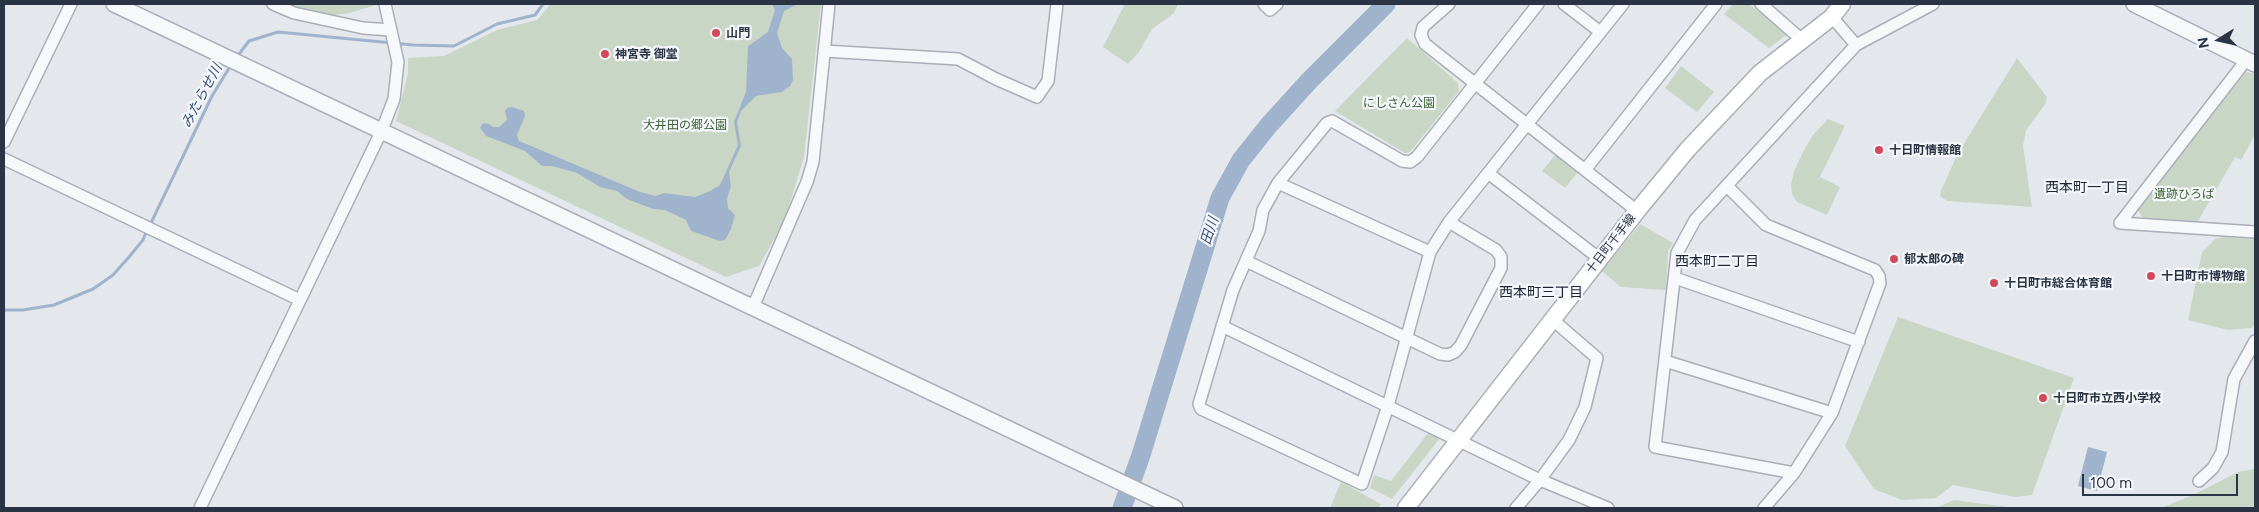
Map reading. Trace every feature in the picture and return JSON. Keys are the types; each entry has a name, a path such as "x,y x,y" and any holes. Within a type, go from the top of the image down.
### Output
{"main road":[{"name":"十日町千手線","path":"1406,508 1637,211 1688,150 1760,73 1837,10"}],"street":[{"path":"4,142 71,4"},
{"path":"114,4 1175,508"},
{"path":"273,4 294,13 362,28 391,30"},
{"path":"200,508 382,130 394,99 398,62 385,4"},
{"path":"753,307 807,182 813,162 829,4"},
{"path":"824,51 958,60 1037,97 1048,81 1057,4"},
{"path":"1264,4 1270,10 1277,4"},
{"path":"1449,4 1423,27 1421,35 1425,44 1637,211"},
{"path":"1538,4 1417,157 1410,162 1402,161 1332,122 1326,124 1278,183 1263,210 1259,231 1232,290 1199,404 1201,409 1362,484 1388,406 1430,252 1449,222 1623,4"},
{"path":"1564,4 1599,32"},
{"path":"1585,170 1716,4"},
{"path":"1761,4 1802,40"},
{"path":"1794,473 1655,447 1677,253 1695,220 1856,45 1932,4"},
{"path":"2134,4 2251,61 2120,223 2255,232"},
{"path":"1837,10 1856,45"},
{"path":"4,158 300,300"},
{"path":"1488,173 1600,259"},
{"path":"1278,183 1430,252"},
{"path":"1727,186 1766,225 1875,270 1879,276 1880,284 1832,413 1794,473 1764,508"},
{"path":"1246,262 1407,336 1440,354 1448,355 1455,352 1461,345 1501,268 1502,257 1496,250 1449,222"},
{"path":"1675,278 1859,342"},
{"path":"1516,508 1540,480 1569,440 1585,407 1597,358 1553,320"},
{"path":"1222,326 1459,439 1540,480 1608,508"},
{"path":"2199,481 2213,468 2222,452 2234,379 2255,341"},
{"path":"1665,361 1832,413"}],"green space":[{"path":"261,4 380,4 349,13 313,18"},
{"name":"大井田の郷公園","path":"551,4 821,4 804,157 784,222 759,266 726,277 396,121 408,74 408,58 444,56 497,30 537,20"},
{"path":"1125,4 1178,4 1174,13 1152,29 1139,52 1128,64 1103,47"},
{"path":"1733,4 1749,4 1788,34 1769,48 1724,14"},
{"name":"にしさん公園","path":"1407,38 1458,83 1459,91 1410,152 1405,153 1335,111"},
{"path":"2017,58 2047,97 2046,103 2026,130 2023,146 2032,207 1947,201 1940,196 1941,191 1957,155"},
{"path":"1681,66 1714,92 1697,112 1665,88"},
{"name":"遺跡ひろば","path":"2246,72 2255,74 2255,135 2241,160 2235,157 2198,221 2143,218 2138,210"},
{"path":"1828,119 1845,126 1820,177 1840,187 1827,215 1797,202 1792,194 1791,185 1794,171 1803,152 1813,135"},
{"path":"1556,154 1578,172 1565,188 1542,171"},
{"path":"1640,224 1673,243 1668,251 1666,290 1621,287 1602,271"},
{"path":"2224,237 2255,239 2255,323 2252,328 2228,330 2188,320 2202,252 2215,239"},
{"path":"1898,317 2074,378 2032,495 2015,497 1953,485 1936,498 1902,500 1874,489 1845,446"},
{"path":"1429,432 1440,438 1392,499 1370,488 1374,475 1391,481"},
{"path":"2255,469 2255,508 2161,508 2195,494 2238,472"},
{"path":"1341,482 1381,504 1378,508 1330,508"},
{"path":"1954,500 2008,507 2017,508 1936,508"}],"water":[{"path":"772,4 798,4 784,11 777,33 782,48 792,59 793,80 790,86 782,92 756,96 741,111 737,122 741,146 729,172 731,186 727,199 728,208 735,215 725,240 720,241 691,231 686,220 665,210 653,209 627,199 617,191 600,187 577,173 552,166 542,166 525,151 486,136 480,128 483,123 499,127 507,120 505,111 507,108 512,107 524,111 525,116 517,135 519,141 640,192 656,196 664,193 695,197 710,191 720,185 738,145 734,122 746,92 748,46 768,32 775,10"},
{"path":"2088,447 2107,452 2097,491 2078,486"}],"waterway":[{"name":"みたらせ川","path":"236,58 249,41 278,32 413,45 454,46 497,24 535,15 543,4"},
{"name":"田川","path":"1122,508 1141,455 1220,198 1241,160 1269,125 1309,81 1386,4"},
{"name":"みたらせ川","path":"150,225 212,96 231,65"},
{"name":"みたらせ川","path":"4,310 23,310 54,305 93,289 113,275 143,240 147,230"}],"place":[{"name":"山門","path":"716,33"},
{"name":"神宮寺 御堂","path":"605,54"},
{"name":"十日町情報館","path":"1879,150"},
{"name":"郁太郎の碑","path":"1894,259"},
{"name":"十日町市博物館","path":"2151,276"},
{"name":"十日町市総合体育館","path":"1994,283"},
{"name":"十日町市立西小学校","path":"2043,398"}],"district":[{"name":"西本町一丁目","path":"2087,188"},
{"name":"西本町二丁目","path":"1717,262"},
{"name":"西本町三丁目","path":"1541,293"}]}
